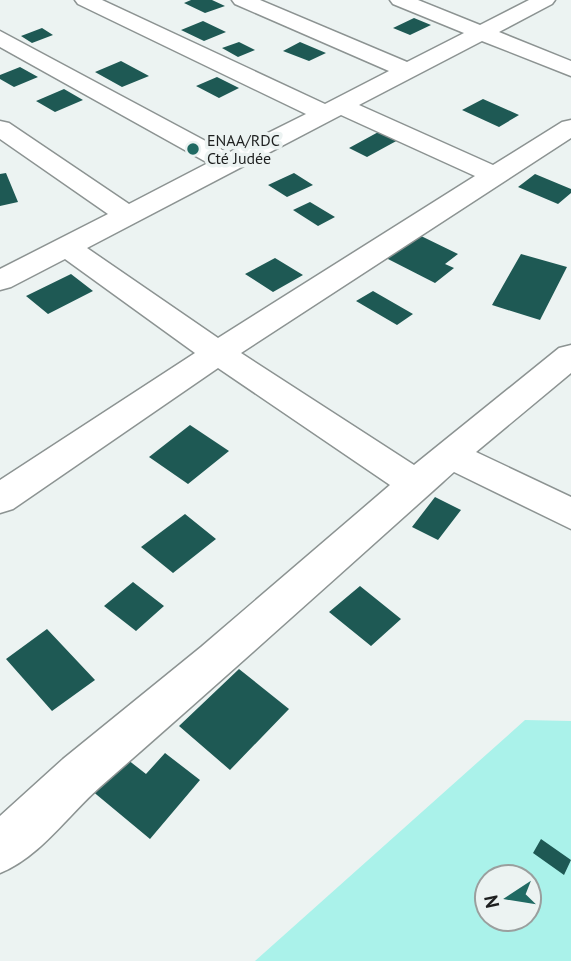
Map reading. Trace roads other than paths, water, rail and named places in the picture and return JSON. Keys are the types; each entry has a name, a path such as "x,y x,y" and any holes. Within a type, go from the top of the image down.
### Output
{"street":[{"path":"85,0 331,109 494,175"},
{"path":"242,0 407,70"},
{"path":"400,0 571,69"},
{"path":"0,281 545,0"},
{"path":"0,38 226,163"},
{"path":"0,499 218,353 571,127"},
{"path":"0,128 127,214"},
{"path":"65,246 218,353 417,485"},
{"path":"0,849 79,775 451,454 571,356"},
{"path":"451,454 571,514"}],"place":[{"name":"ENAA/RDC Cté Judée","path":"193,149"}]}
